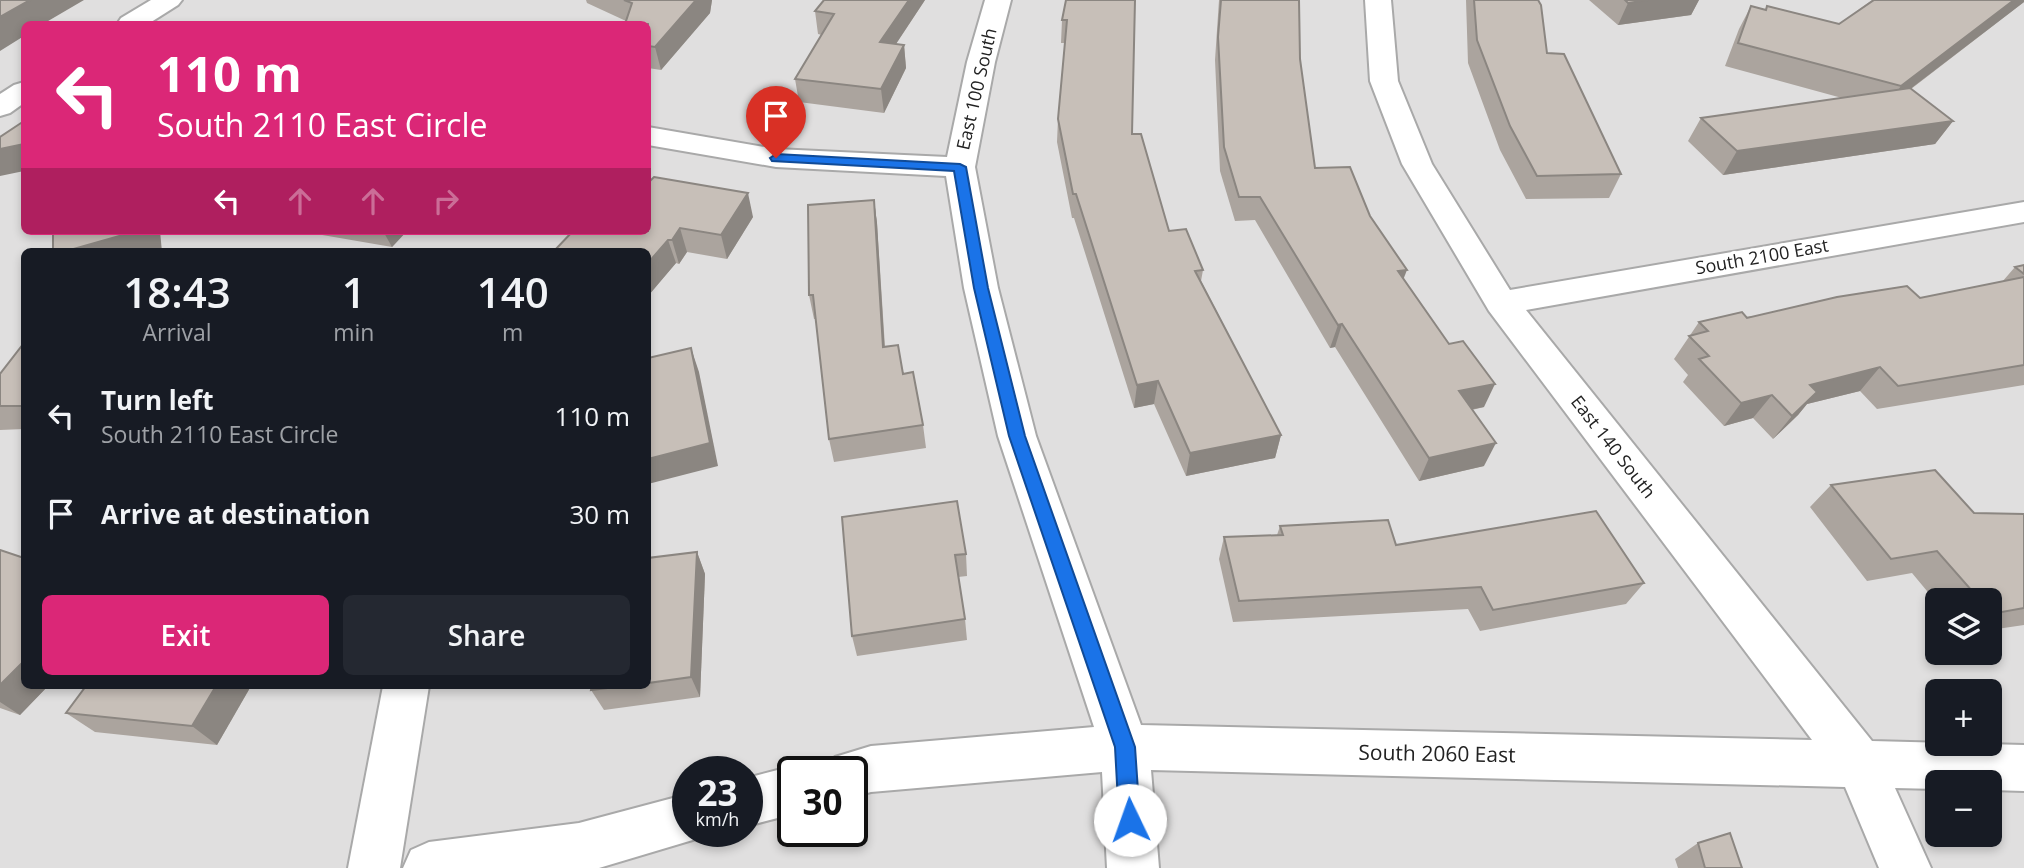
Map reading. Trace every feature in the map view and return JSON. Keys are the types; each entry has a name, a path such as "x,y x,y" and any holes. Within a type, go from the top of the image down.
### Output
{"street":[{"path":"135,21 169,0"},
{"name":"East 100 South","path":"998,0 981,62 960,167 981,288 1017,436 1125,747 1133,868"},
{"name":"East 140 South","path":"1378,0 1384,81 1417,164 1501,303 1860,764 1905,868"},
{"path":"0,107 21,93"},
{"path":"651,137 776,158 960,167"},
{"name":"South 2100 East","path":"1501,303 2024,212"},
{"path":"374,868 405,689"},
{"name":"South 2060 East","path":"868,770 1125,747 2024,768"},
{"path":"429,868 579,848 672,822"}],"shaded area":[{"path":"0,0 2024,0 2024,868 0,868"}],"building":[{"path":"0,0 30,0 0,17"},
{"path":"624,0 696,0 655,47 651,46 651,21 626,21 632,3"},
{"path":"824,0 909,0 880,42 904,45 881,89 795,79 834,14 815,11"},
{"path":"1066,0 1135,0 1132,134 1141,134 1169,231 1186,229 1203,270 1195,271 1281,435 1190,453 1158,381 1137,385 1076,194 1073,194 1058,119 1067,20 1062,20"},
{"path":"1221,0 1299,0 1300,59 1315,168 1350,167 1370,216 1407,270 1398,271 1449,344 1463,341 1495,384 1459,391 1496,443 1429,458 1342,324 1338,325 1260,197 1239,197 1224,147 1218,37"},
{"path":"1474,0 1538,0 1541,5 1547,53 1564,54 1621,174 1537,176 1510,126 1477,40"},
{"path":"1625,0 1648,0 1628,3"},
{"path":"1874,0 2014,0 1901,86 1738,43 1751,6 1766,10 1767,6 1839,24"},
{"path":"1910,88 1953,121 1737,151 1701,118"},
{"path":"21,123 21,145 0,149 0,137"},
{"path":"654,177 748,193 721,235 680,228 672,240 668,240 651,260 651,248 557,248 569,235 651,235 651,180"},
{"path":"874,200 883,347 898,345 903,374 913,372 923,425 829,439 813,295 809,295 808,205"},
{"path":"53,235 123,235 77,248 53,248"},
{"path":"2024,265 2024,274 2015,267"},
{"path":"2024,277 2024,365 1898,386 1880,367 1810,385 1817,392 1792,416 1772,395 1741,403 1699,359 1709,356 1689,336 1708,331 1699,322 1742,312 1747,318 1837,297 1907,286 1920,298"},
{"path":"21,347 21,406 0,406 0,374"},
{"path":"691,348 710,443 651,458 651,357"},
{"path":"1935,470 1974,513 2024,514 2024,608 2002,612 2002,588 1969,588 1937,551 1891,559 1831,485"},
{"path":"957,501 966,554 955,555 965,619 852,636 842,517"},
{"path":"1596,511 1644,583 1493,610 1481,587 1239,601 1224,537 1283,535 1280,526 1388,520 1396,545"},
{"path":"0,550 21,557 21,664 0,685"},
{"path":"697,552 691,677 651,683 651,558"},
{"path":"84,689 214,689 192,726 66,713"},
{"path":"1730,833 1742,868 1705,868 1698,843"}],"route":[{"path":"776,158 960,167 981,288 1017,436 1125,747 1130,820"}]}
